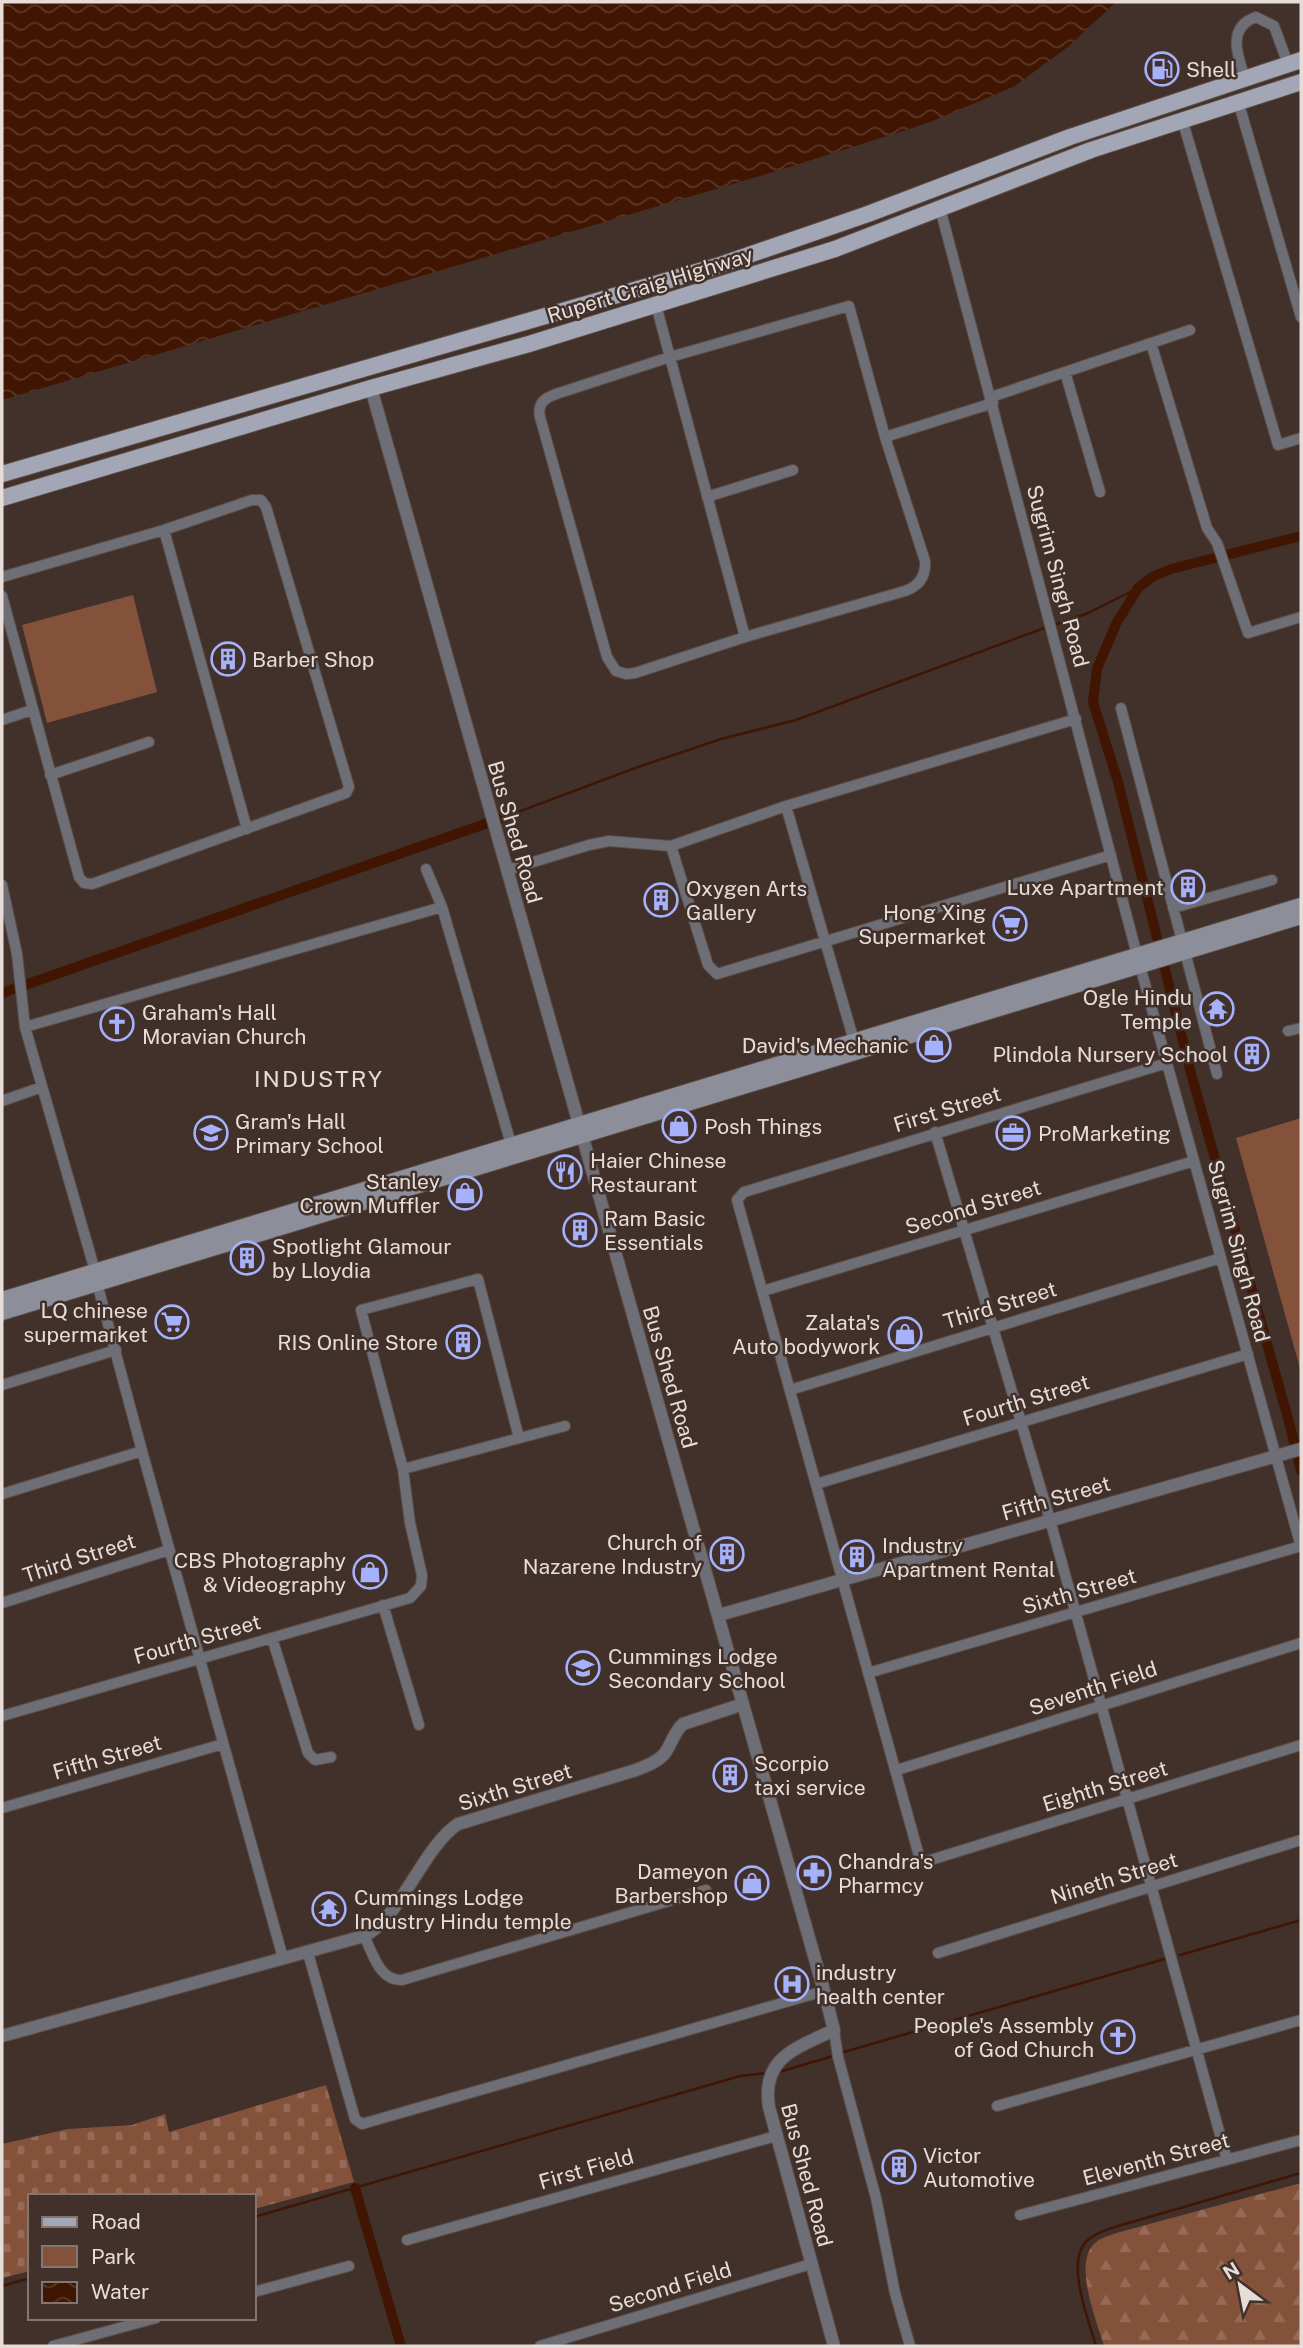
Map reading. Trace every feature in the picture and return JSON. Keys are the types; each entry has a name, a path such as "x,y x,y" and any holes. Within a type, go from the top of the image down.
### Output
{"main road":[{"name":"Rupert Craig Highway","path":"2,474 717,266 868,214 1070,137 1295,62"},
{"name":"Rupert Craig Highway","path":"2,498 529,344 835,249 1091,150 1301,82"},
{"path":"2,1299 96,1277 578,1131 1182,947 1301,905"},
{"path":"1182,947 1301,917"},
{"path":"2,1313 96,1277 511,1144 578,1131 854,1041 1140,960"}],"street":[{"path":"1245,78 1236,41 1238,30 1256,17 1274,26 1295,62"},
{"path":"1238,101 1301,317"},
{"path":"1182,119 1278,445 1301,438"},
{"name":"Sugrim Singh Road","path":"940,208 1167,1063 1248,1354 1280,1453 1301,1547"},
{"path":"656,305 745,637"},
{"path":"849,306 885,437 925,561 924,576 914,588 745,637 635,673 616,671 607,657 540,417 541,402 549,396 670,357 849,306"},
{"path":"885,437 1190,330"},
{"path":"1151,343 1208,528 1217,543 1248,633 1301,617"},
{"path":"1066,372 1100,492"},
{"name":"Bus Shed Road","path":"371,388 578,1131 719,1615 834,2030 791,2049 780,2061 766,2091 834,2346"},
{"path":"707,497 793,470"},
{"path":"2,577 164,530 252,500 261,500 266,507 349,787 346,793 92,884 84,883 79,877 2,596"},
{"path":"164,530 247,829"},
{"path":"1121,708 1217,1074"},
{"path":"2,720 32,710"},
{"path":"507,870 609,841 671,846 786,806 1076,719"},
{"path":"50,775 149,742"},
{"path":"786,806 854,1041"},
{"path":"671,846 708,965 714,973 720,974 1111,855"},
{"path":"426,869 442,907 511,1144"},
{"path":"1173,908 1272,880"},
{"path":"2,885 20,975 25,1027 283,1958"},
{"path":"25,1027 442,907"},
{"path":"1288,1031 1301,1028"},
{"name":"First Street","path":"762,1291 737,1200 739,1195 935,1132 1167,1063"},
{"path":"2,1101 42,1087"},
{"path":"935,1132 1050,1520 1227,2160"},
{"name":"Second Street","path":"762,1291 1194,1161"},
{"name":"Third Street","path":"790,1390 1221,1258"},
{"path":"519,1438 478,1279 361,1310 403,1469 565,1426"},
{"path":"762,1291 897,1770"},
{"path":"2,1385 116,1350"},
{"name":"Fourth Street","path":"816,1484 1248,1354"},
{"name":"Fifth Street","path":"719,1615 1301,1449"},
{"path":"2,1494 142,1451"},
{"name":"Fourth Street","path":"2,1716 404,1599 418,1591 422,1575 410,1523 403,1469"},
{"name":"Sixth Street","path":"868,1673 1301,1547"},
{"name":"Third Street","path":"2,1603 169,1550"},
{"path":"383,1605 419,1725"},
{"path":"272,1637 308,1752 316,1760 331,1757"},
{"name":"Seventh Field","path":"897,1770 1301,1643"},
{"name":"Sixth Street","path":"2,2036 365,1936 385,1918 443,1839 458,1824 636,1770 664,1754 683,1724 743,1704"},
{"name":"Fifth Street","path":"2,1808 223,1744"},
{"name":"Eighth Street","path":"897,1770 921,1863 1301,1745"},
{"name":"Nineth Street","path":"938,1953 1301,1840"},
{"path":"365,1936 384,1974 393,1980 402,1980 706,1890"},
{"path":"308,1952 355,2119 362,2124 824,1991"},
{"path":"997,2106 1301,2020"},
{"path":"834,2030 838,2057 876,2198 895,2293 910,2346"},
{"name":"First Field","path":"407,2240 776,2136"},
{"name":"Eleventh Street","path":"1020,2216 1301,2140"},
{"name":"Second Field","path":"540,2346 811,2264"},
{"path":"256,2291 349,2266"},
{"path":"53,2346 149,2320"}],"green space":[{"path":"133,595 157,692 47,723 22,625"},
{"path":"1301,1118 1301,1372 1236,1138"},
{"path":"326,2085 354,2182 256,2208 256,2194 28,2194 28,2272 2,2278 2,2144 68,2129 132,2125 165,2114 169,2132"},
{"path":"1301,2183 1301,2346 1104,2346 1086,2279 1088,2253 1094,2244 1106,2236"}],"water":[{"path":"2,2 1116,2 1069,46 1015,86 928,123 780,170 2,400"}],"waterway":[{"path":"1301,536 1171,569 1152,577 1138,588 1116,624 1097,669 1093,702 1118,782 1192,1077 1301,1471"},
{"path":"1054,625 1088,613 1138,588"},
{"path":"502,818 721,739 796,720 1047,627"},
{"path":"2,993 502,818"},
{"path":"1180,1955 1301,1920"},
{"path":"844,2052 1168,1958"},
{"path":"779,2072 833,2056"},
{"path":"256,2216 740,2076 766,2073"},
{"path":"1096,2346 1078,2280 1079,2254 1087,2241 1118,2226 1301,2173"},
{"path":"355,2188 401,2346"},
{"path":"2,2286 28,2279"}],"place":[{"name":"Shell","path":"1162,69"},
{"name":"Barber Shop","path":"228,659"},
{"name":"Luxe Apartment","path":"1188,887"},
{"name":"Oxygen Arts Gallery","path":"661,900"},
{"name":"Hong Xing Supermarket","path":"1010,924"},
{"name":"Ogle Hindu Temple","path":"1217,1009"},
{"name":"Graham's Hall Moravian Church","path":"117,1024"},
{"name":"David's Mechanic","path":"934,1045"},
{"name":"Plindola Nursery School","path":"1252,1054"},
{"name":"Posh Things","path":"679,1126"},
{"name":"Gram's Hall Primary School","path":"211,1133"},
{"name":"ProMarketing","path":"1013,1133"},
{"name":"Haier Chinese Restaurant","path":"565,1172"},
{"name":"Stanley Crown Muffler","path":"465,1193"},
{"name":"Ram Basic Essentials","path":"580,1230"},
{"name":"Spotlight Glamour by Lloydia","path":"247,1258"},
{"name":"LQ chinese supermarket","path":"172,1322"},
{"name":"Zalata's Auto bodywork","path":"905,1334"},
{"name":"RIS Online Store","path":"463,1342"},
{"name":"Church of Nazarene Industry","path":"727,1554"},
{"name":"Industry Apartment Rental","path":"857,1557"},
{"name":"CBS Photography & Videography","path":"370,1572"},
{"name":"Cummings Lodge Secondary School","path":"583,1668"},
{"name":"Scorpio taxi service","path":"730,1775"},
{"name":"Chandra's Pharmcy","path":"814,1873"},
{"name":"Dameyon Barbershop","path":"752,1883"},
{"name":"Cummings Lodge Industry Hindu temple","path":"329,1909"},
{"name":"industry health center","path":"792,1984"},
{"name":"People's Assembly of God Church","path":"1118,2037"},
{"name":"Victor Automotive","path":"899,2167"}],"district":[{"name":"INDUSTRY","path":"319,1078"}]}
